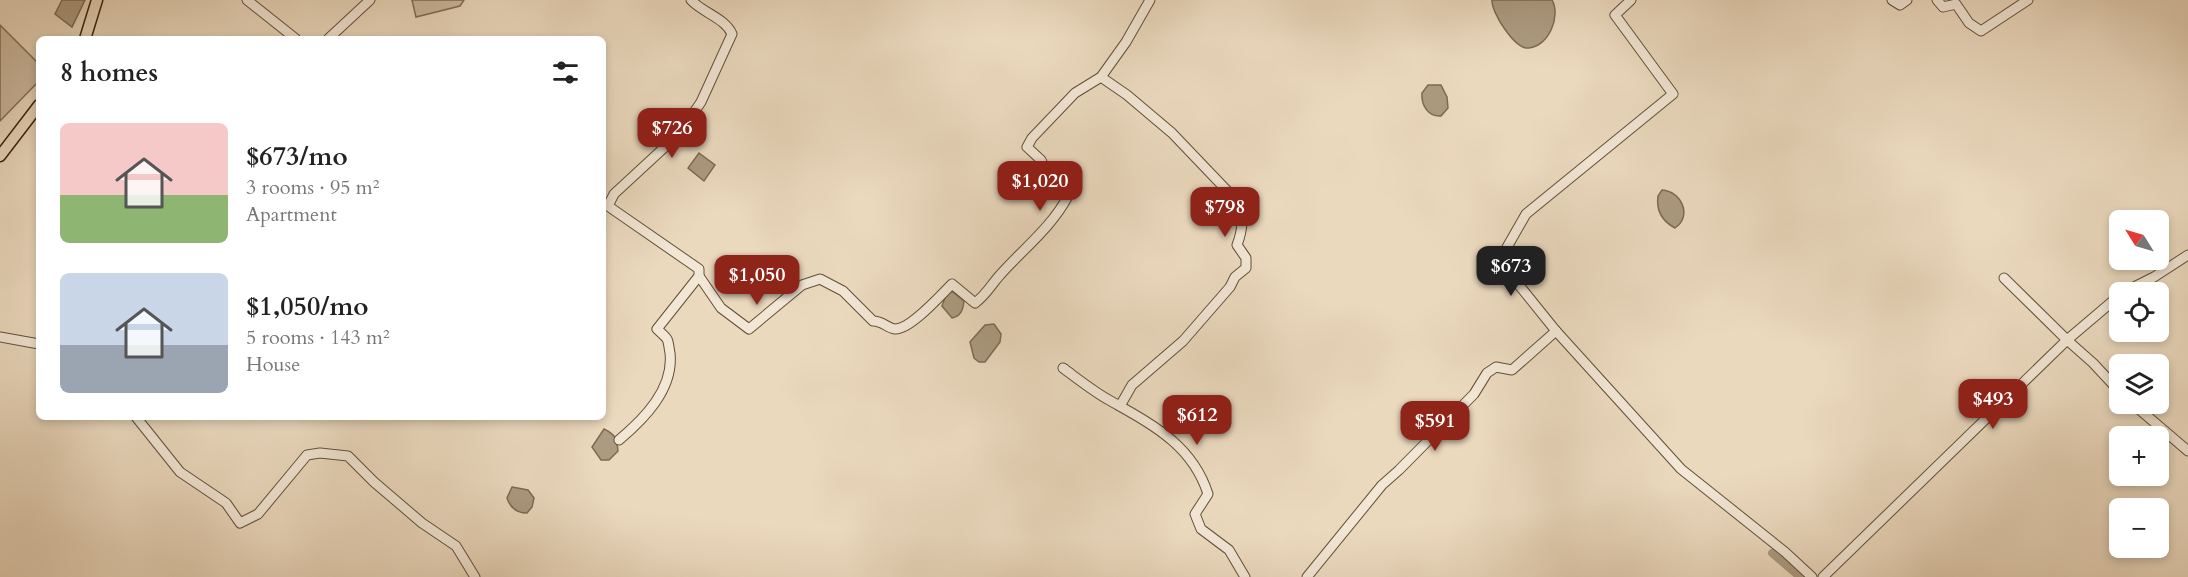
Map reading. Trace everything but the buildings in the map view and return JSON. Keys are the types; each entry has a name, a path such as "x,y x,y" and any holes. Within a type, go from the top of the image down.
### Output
{"main road":[{"path":"86,36 98,0"},
{"path":"0,156 36,109"}],"street":[{"path":"247,0 292,36"},
{"path":"331,36 370,0"},
{"path":"691,0 711,16 728,25 732,34 701,102 680,133 614,194 608,206 699,268 699,276 721,308 749,329 802,285 820,279 843,291 873,321 881,321 895,329 906,327 952,284 975,303 983,297 998,277 1063,207 1068,196 1066,190 1048,175 1041,160 1027,147 1032,138 1075,93 1101,77 1126,42 1150,0"},
{"path":"1631,0 1615,15 1673,94 1526,214 1502,256 1506,269 1557,331 1681,469 1785,552 1812,577"},
{"path":"1892,0 1900,5 1907,0"},
{"path":"1937,0 1943,7 1956,4 1969,23 1981,31 2028,0"},
{"path":"1101,77 1127,95 1172,133 1237,201 1242,213 1242,230 1237,245 1246,258 1246,268 1235,277 1230,287 1183,341 1132,386 1119,405"},
{"path":"2144,282 2188,255"},
{"path":"619,440 636,426 660,396 667,380 670,358 668,340 657,329 699,276"},
{"path":"2004,278 2109,380"},
{"path":"1823,577 2067,340 2109,304"},
{"path":"1307,577 1382,485 1474,394 1487,373 1496,367 1512,370 1557,331"},
{"path":"0,338 36,344"},
{"path":"1064,368 1178,443 1199,470 1208,494 1195,514 1201,529 1229,550 1245,577"},
{"path":"2145,414 2188,451"},
{"path":"138,420 180,472 226,503 240,523 258,514 307,455 320,453 348,456 374,482 422,522 456,546 475,577"}],"shaded area":[{"path":"62,0 85,0 72,27 55,14"},
{"path":"412,0 464,0 460,6 416,17"},
{"path":"1492,0 1552,0 1554,22 1542,42 1529,48 1523,47 1505,29 1495,13"},
{"path":"0,25 36,61 36,84 0,121"},
{"path":"1428,85 1441,85 1447,97 1448,108 1441,116 1432,115 1424,106 1422,93"},
{"path":"699,153 715,165 704,181 688,168"},
{"path":"1662,190 1675,195 1682,205 1683,217 1675,228 1663,218 1659,210 1658,196"},
{"path":"947,292 953,292 964,301 961,312 952,318 942,306"},
{"path":"994,324 1001,334 1000,342 985,362 979,362 974,358 970,342 985,325"},
{"path":"604,429 613,435 618,447 618,451 609,460 601,460 592,447"},
{"path":"512,487 528,490 534,498 532,507 527,513 517,511 510,504 507,498"}],"waterway":[{"path":"1772,553 1800,577"}]}
